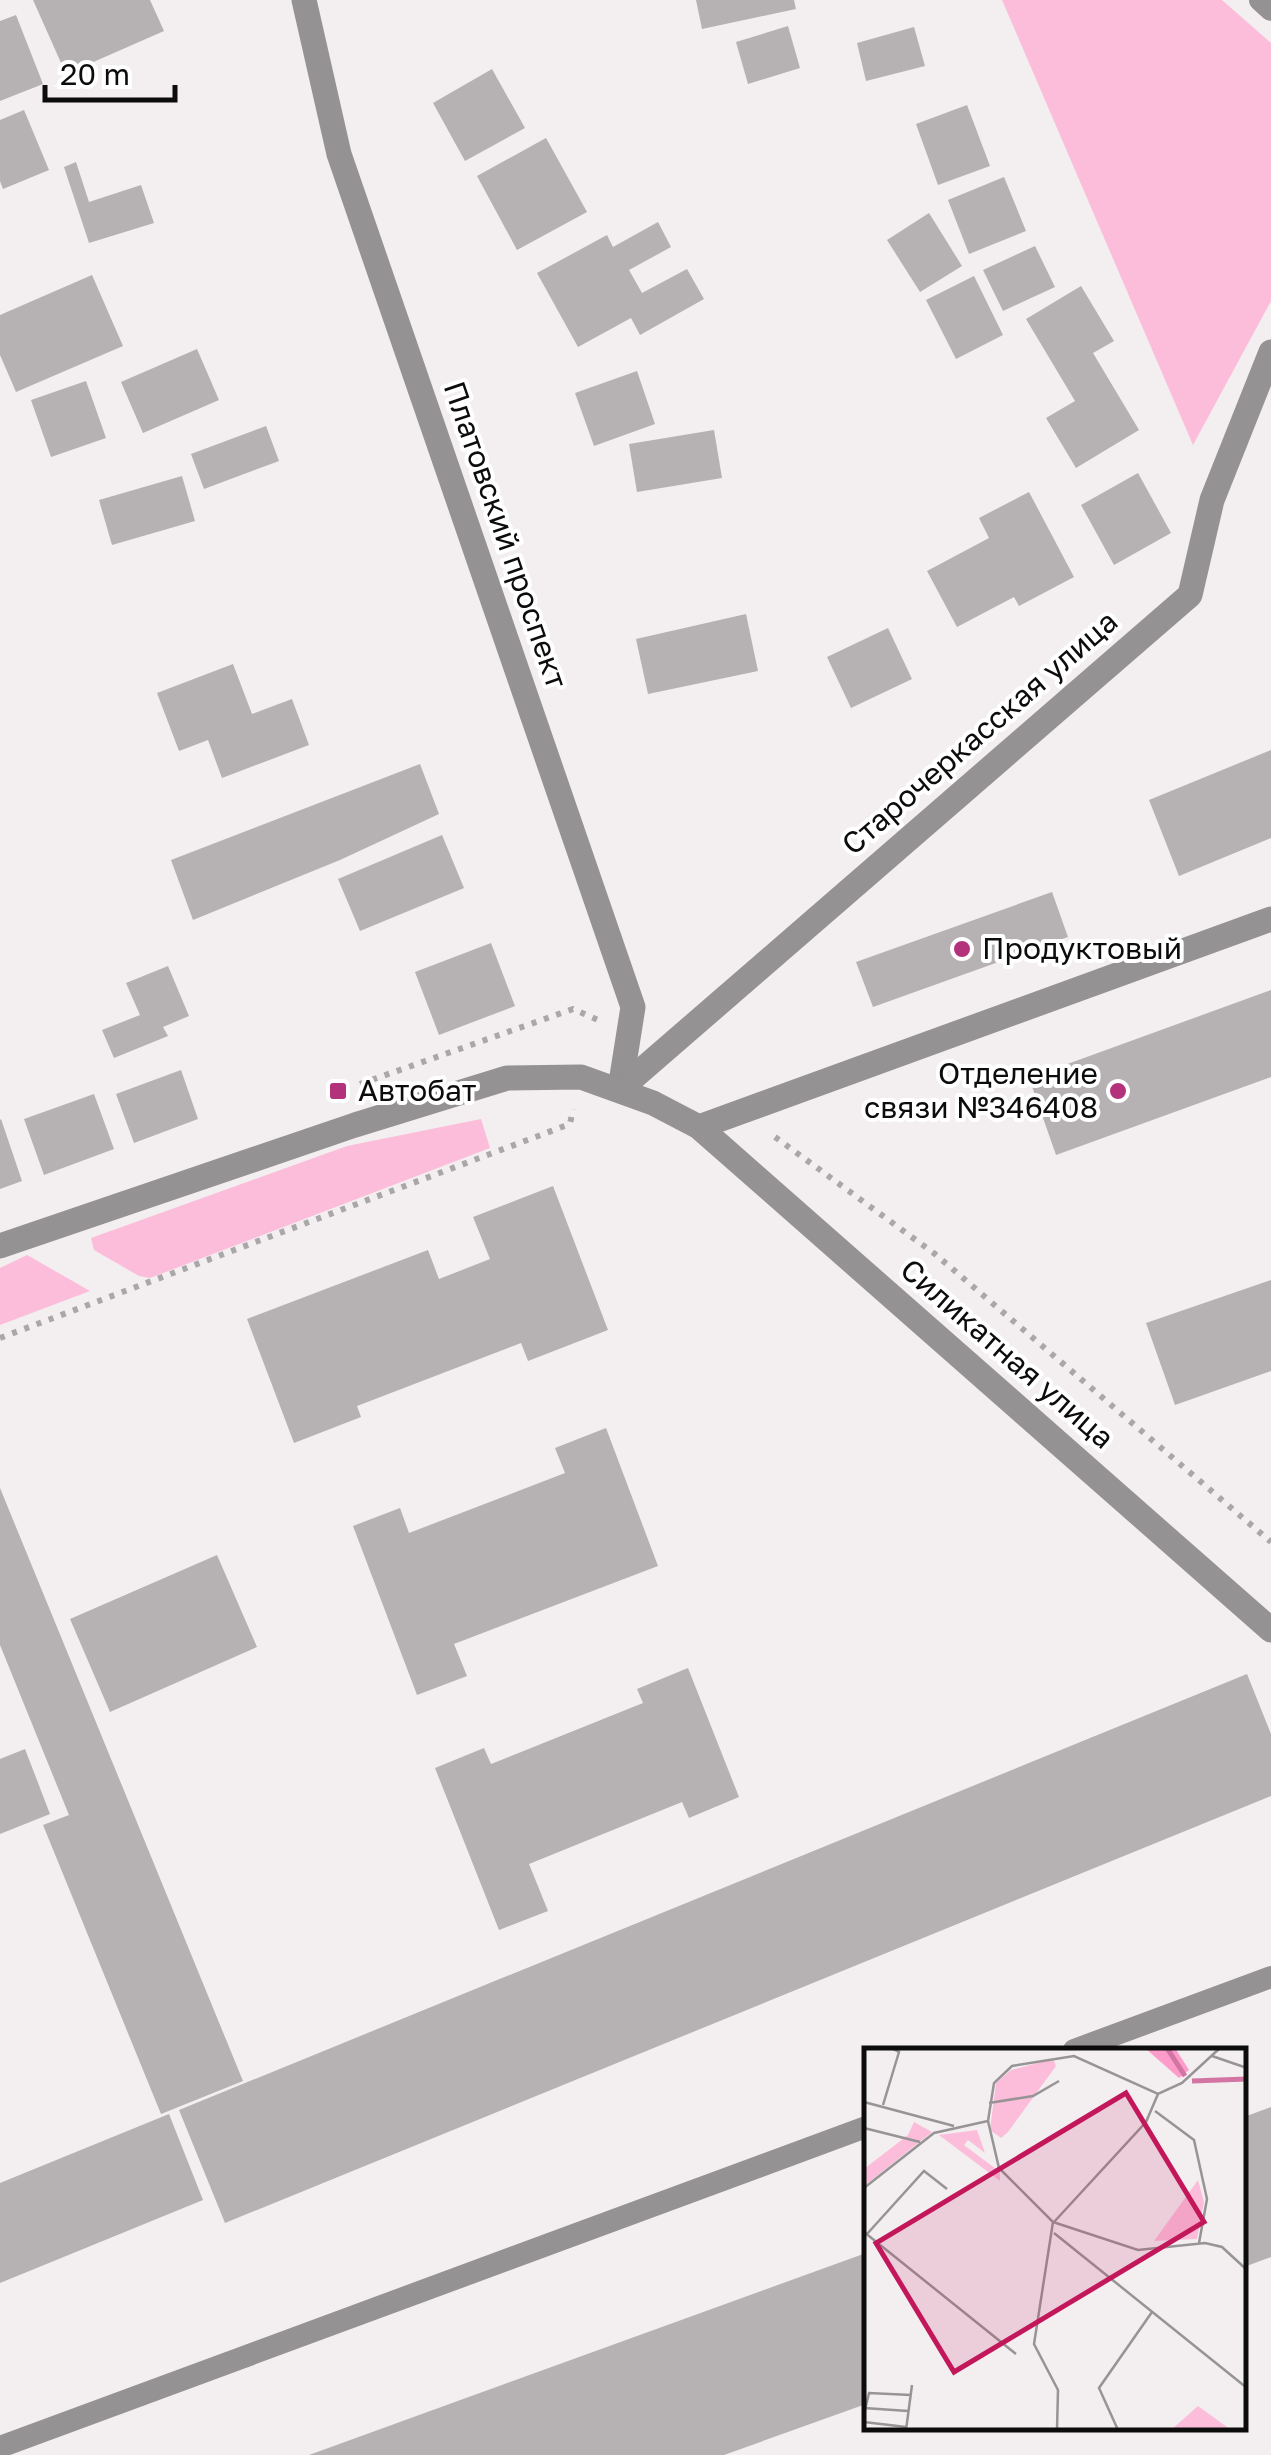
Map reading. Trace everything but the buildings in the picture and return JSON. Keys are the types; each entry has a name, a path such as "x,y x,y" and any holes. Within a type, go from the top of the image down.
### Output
{"street":[{"name":"Платовский проспект","path":"304,0 339,154 633,1006 620,1090"},
{"name":"Старочеркасская улица","path":"620,1090 1190,594 1212,500 1271,352"},
{"path":"700,1128 1271,920"},
{"name":"Силикатная улица","path":"0,1246 355,1125 507,1078 581,1077 620,1090 700,1128 1271,1630"}],"lane":[{"path":"1260,0 1271,10"},
{"path":"1079,2048 1271,1977"},
{"path":"0,2447 864,2128"}],"path":[{"path":"356,1085 573,1009 629,1035"},
{"path":"0,1338 570,1124 581,1077"},
{"path":"741,1112 935,1254 1271,1542"}],"shaded area":[{"path":"1002,0 1222,0 1271,43 1271,301 1193,445"},
{"path":"481,1119 490,1148 150,1278 139,1276 94,1250 91,1238 347,1146"},
{"path":"27,1255 90,1291 0,1325 0,1268"}],"place":[{"name":"Продуктовый","path":"962,949"},
{"name":"Автобат","path":"338,1091"},
{"name":"Отделение связи №346408","path":"1118,1091"}]}
